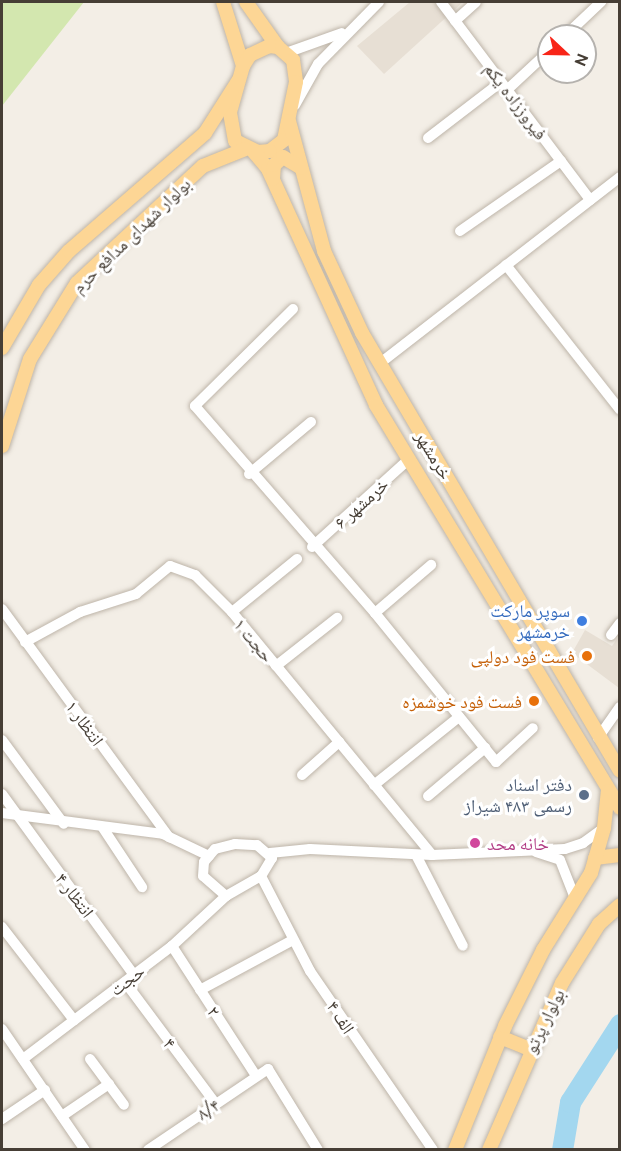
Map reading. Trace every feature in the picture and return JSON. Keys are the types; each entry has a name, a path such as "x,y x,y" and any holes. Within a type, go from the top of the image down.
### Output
{"main road":[{"path":"246,2 297,72 289,118"},
{"path":"225,7 243,66"},
{"path":"282,50 259,50 243,66 238,81 230,128 274,184 376,405 620,808"},
{"name":"بولوار شهدای مدافع حرم","path":"2,348 39,285 69,251 216,121 238,81"},
{"name":"بولوار شهدای مدافع حرم","path":"2,446 17,391 59,306 97,262 196,172 217,157 278,146 289,118"},
{"name":"خرمشهر","path":"289,118 324,251 379,364 516,591 598,738 620,771"},
{"path":"183,152 192,151 200,157 196,172"},
{"path":"274,184 277,160 289,157 301,168"},
{"path":"497,603 516,591"},
{"name":"بولوار پرتو","path":"455,1149 500,1037 543,950 575,898 595,858 604,828 608,791"},
{"path":"595,858 620,855"},
{"name":"بولوار پرتو","path":"489,1149 530,1049 562,983 599,924 620,905"},
{"path":"500,1037 530,1049"}],"street":[{"path":"289,118 318,64 379,2"},
{"name":"فیروززاده یکم","path":"441,2 590,200"},
{"path":"455,21 476,2"},
{"path":"578,24 601,2"},
{"path":"282,50 348,31"},
{"path":"428,138 537,60"},
{"path":"460,231 561,161"},
{"path":"379,364 620,177"},
{"path":"506,265 620,410"},
{"path":"293,309 195,406 249,474 375,613 496,762 532,728"},
{"path":"249,474 311,422"},
{"name":"خرمشهر ۶","path":"312,546 409,459"},
{"path":"231,612 297,559"},
{"path":"375,613 431,565"},
{"name":"حجت ۱","path":"25,642 80,612 136,594 170,566 195,575 231,612 432,855"},
{"name":"انتظار ۱","path":"2,609 169,837"},
{"path":"276,666 337,618"},
{"path":"611,635 620,623"},
{"path":"598,738 620,707"},
{"path":"374,785 459,717"},
{"path":"2,740 64,824"},
{"path":"302,775 339,742"},
{"path":"428,796 485,748"},
{"name":"انتظار ۴","path":"2,794 134,975"},
{"path":"2,813 18,814 64,824 169,837 209,856"},
{"path":"103,828 142,887"},
{"path":"270,853 272,858 261,876 226,896 203,876 209,856 215,849 235,844 257,845 270,853 310,849 432,855 565,849 583,843 604,828"},
{"path":"530,849 560,860 575,898"},
{"path":"416,855 463,946"},
{"name":"۴ الف","path":"261,876 293,940 433,1149"},
{"name":"حجت","path":"23,1059 172,946 226,896"},
{"path":"2,927 74,1020"},
{"path":"200,990 293,940"},
{"name":"۲","path":"172,946 256,1076"},
{"name":"۴","path":"125,982 216,1104"},
{"path":"2,1029 6,1045 23,1059 85,1149"},
{"path":"90,1059 124,1105"},
{"name":"۸/۴","path":"150,1149 268,1069 318,1149"},
{"path":"62,1116 109,1084"},
{"path":"2,1119 45,1090"}],"shaded area":[{"path":"410,2 463,2 384,74 357,46"},
{"path":"585,630 612,646 619,636 619,688 572,653"}],"green space":[{"path":"2,2 84,2 2,106"}],"waterway":[{"path":"562,1150 570,1102 620,1024"}],"place":[{"name":"سوپر مارکت خرمشهر","path":"582,621"},
{"name":"فست فود دولپی","path":"587,656"},
{"name":"فست فود خوشمزه","path":"534,701"},
{"name":"دفتر اسناد رسمی ۴۸۳ شیراز","path":"584,795"},
{"name":"خانه محد","path":"475,843"}]}
